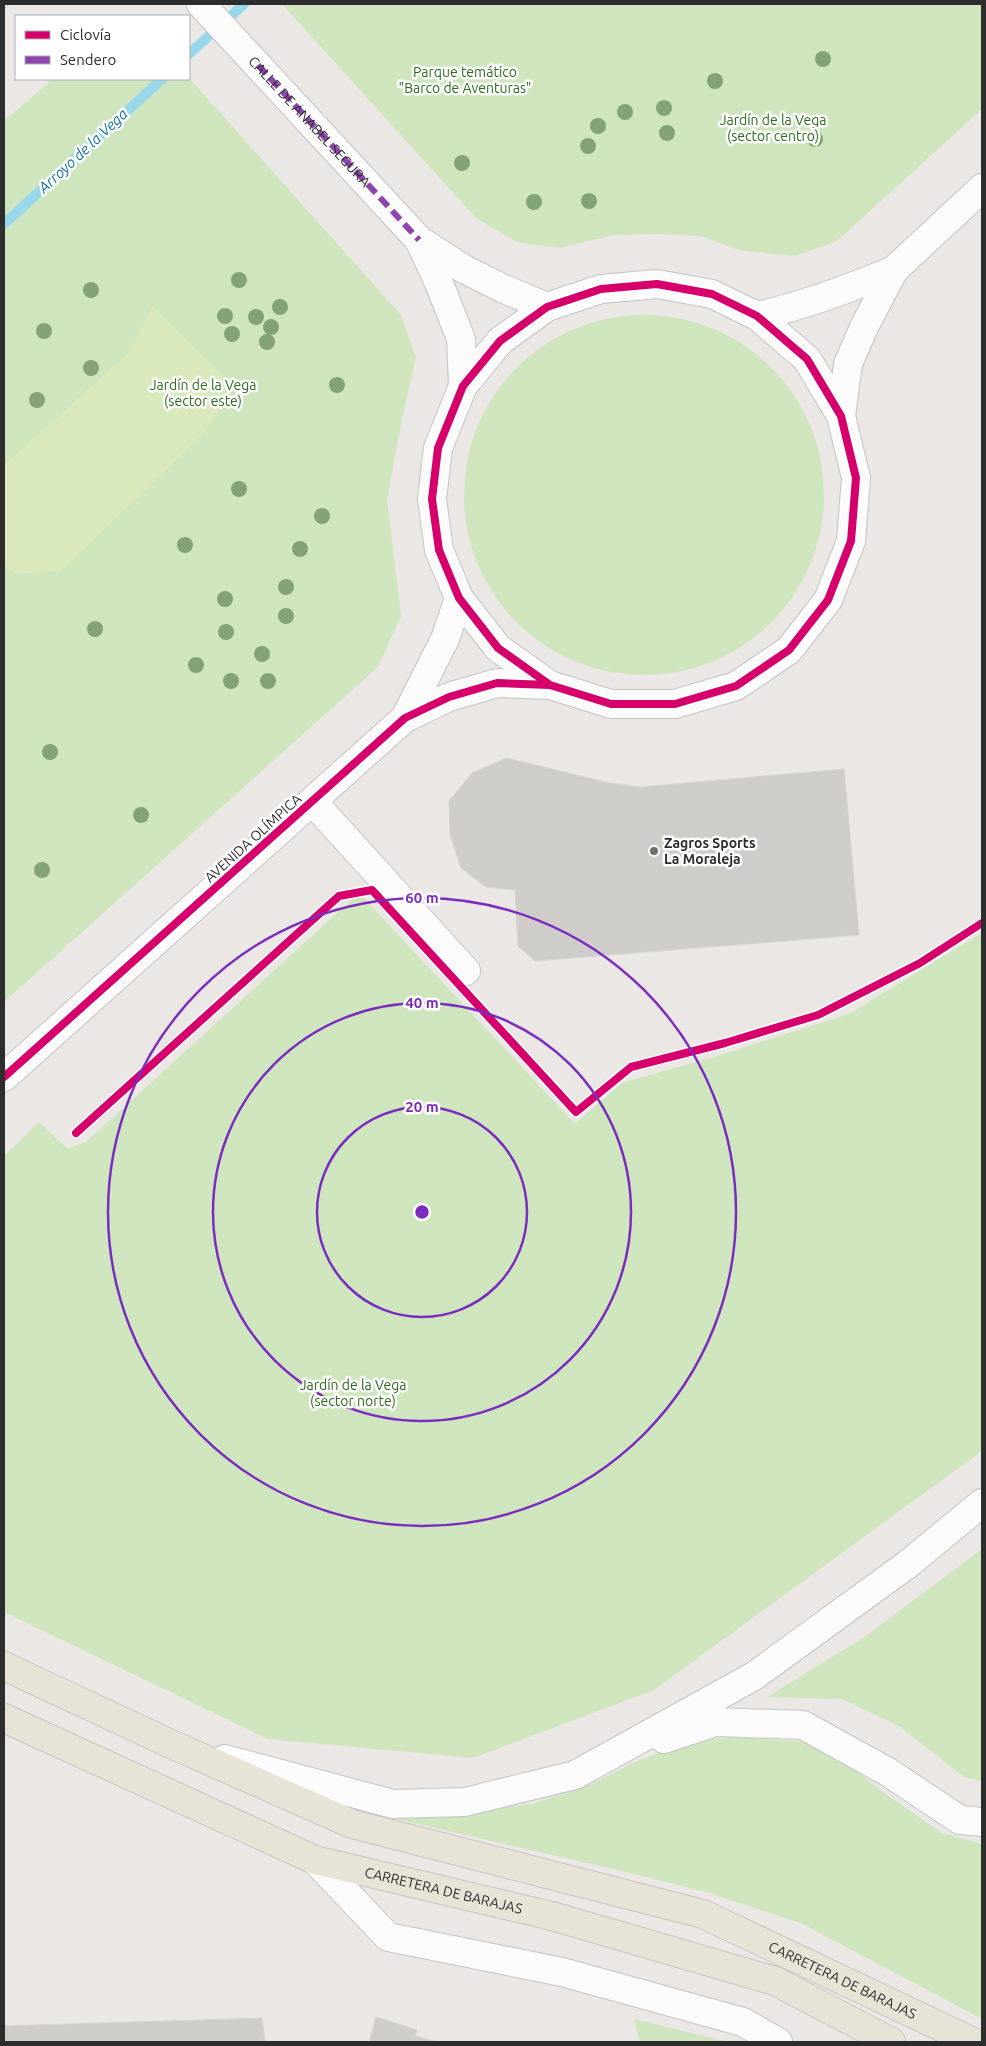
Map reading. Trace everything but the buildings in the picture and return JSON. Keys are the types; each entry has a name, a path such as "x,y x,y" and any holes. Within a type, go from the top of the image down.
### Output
{"main road":[{"name":"CARRETERA DE BARAJAS","path":"4,1666 171,1744 352,1824 703,1914 973,2042"},
{"name":"CARRETERA DE BARAJAS","path":"4,1718 315,1860 552,1916 775,1981 891,2042"}],"street":[{"name":"CALLE DE ANABEL SEGURA","path":"201,4 419,240 464,269 547,308"},
{"path":"841,416 848,364 865,324 894,270 982,188"},
{"name":"CALLE DE ANABEL SEGURA","path":"419,240 461,339 463,386"},
{"path":"757,316 796,308 894,270"},
{"path":"656,284 712,294 757,316 807,359 841,416 856,478 851,541 828,600 789,650 736,686 675,704 611,704 550,685 498,648 459,598 439,550 432,499 438,448 463,386 500,341 547,308 600,288 656,284"},
{"name":"AVENIDA OLÍMPICA","path":"405,718 445,639 459,598"},
{"name":"AVENIDA OLÍMPICA","path":"4,1078 405,718 449,697 497,683 550,685"},
{"path":"313,802 466,971"},
{"path":"171,1744 393,1804 465,1802 575,1776 754,1676 908,1564 982,1503"},
{"path":"608,1758 716,1722 803,1725 888,1772 960,1820 982,1822"},
{"path":"315,1860 388,1937 562,1972 742,2022 778,2042"}],"green space":[{"name":"Jardín de la Vega (sector centro)","path":"282,4 982,4 982,109 837,241 795,256 742,251 701,236 659,234 614,235 559,248 517,242 476,218"},
{"name":"Jardín de la Vega (sector este)","path":"190,79 401,315 416,357 387,499 401,616 378,667 4,1002 4,121 52,80"},
{"path":"153,306 235,387 202,436 61,571 16,574 4,565 4,465 127,354"},
{"path":"644,315 679,318 713,328 744,345 771,368 794,395 811,426 821,460 824,495 821,530 811,564 794,595 771,622 744,645 713,662 679,672 644,675 609,672 575,662 544,645 517,622 494,595 477,564 467,530 464,495 467,460 477,426 494,395 517,368 544,345 575,328 609,318"},
{"name":"Jardín de la Vega (sector norte)","path":"359,893 575,1124 622,1083 717,1056 849,1014 982,933 982,1451 654,1690 473,1758 268,1739 4,1612 4,1156 39,1122 68,1149 86,1142"},
{"path":"982,1549 982,1781 964,1777 899,1726 842,1699 767,1697 863,1638"},
{"path":"731,1737 810,1742 854,1769 880,1790 942,1833 982,1844 982,2019 801,1923 706,1892 383,1816 451,1815 532,1804 592,1784 633,1763 677,1745"},
{"path":"634,2019 728,2042 640,2042"}],"waterway":[{"name":"Arroyo de la Vega","path":"190,53 244,4"},
{"name":"Arroyo de la Vega","path":"4,224 161,80"}],"marked path":[{"path":"258,65 419,240"}],"cycle path":[{"path":"4,1077 405,718 449,697 497,683 550,685 611,704 675,704 736,686 789,650 828,600 851,541 856,478 841,416 807,359 757,316 712,294 657,284 601,289 547,307 500,341 463,386 438,448 432,499 439,550 459,598 498,648 550,685"},
{"path":"76,1133 339,896 372,890 576,1112 631,1067 725,1043 818,1015 920,963 982,923"}],"place":[{"name":"Zagros Sports La Moraleja","path":"654,851"}],"park label":[{"name":"Parque temático \"Barco de Aventuras\"","path":"465,80"}]}
